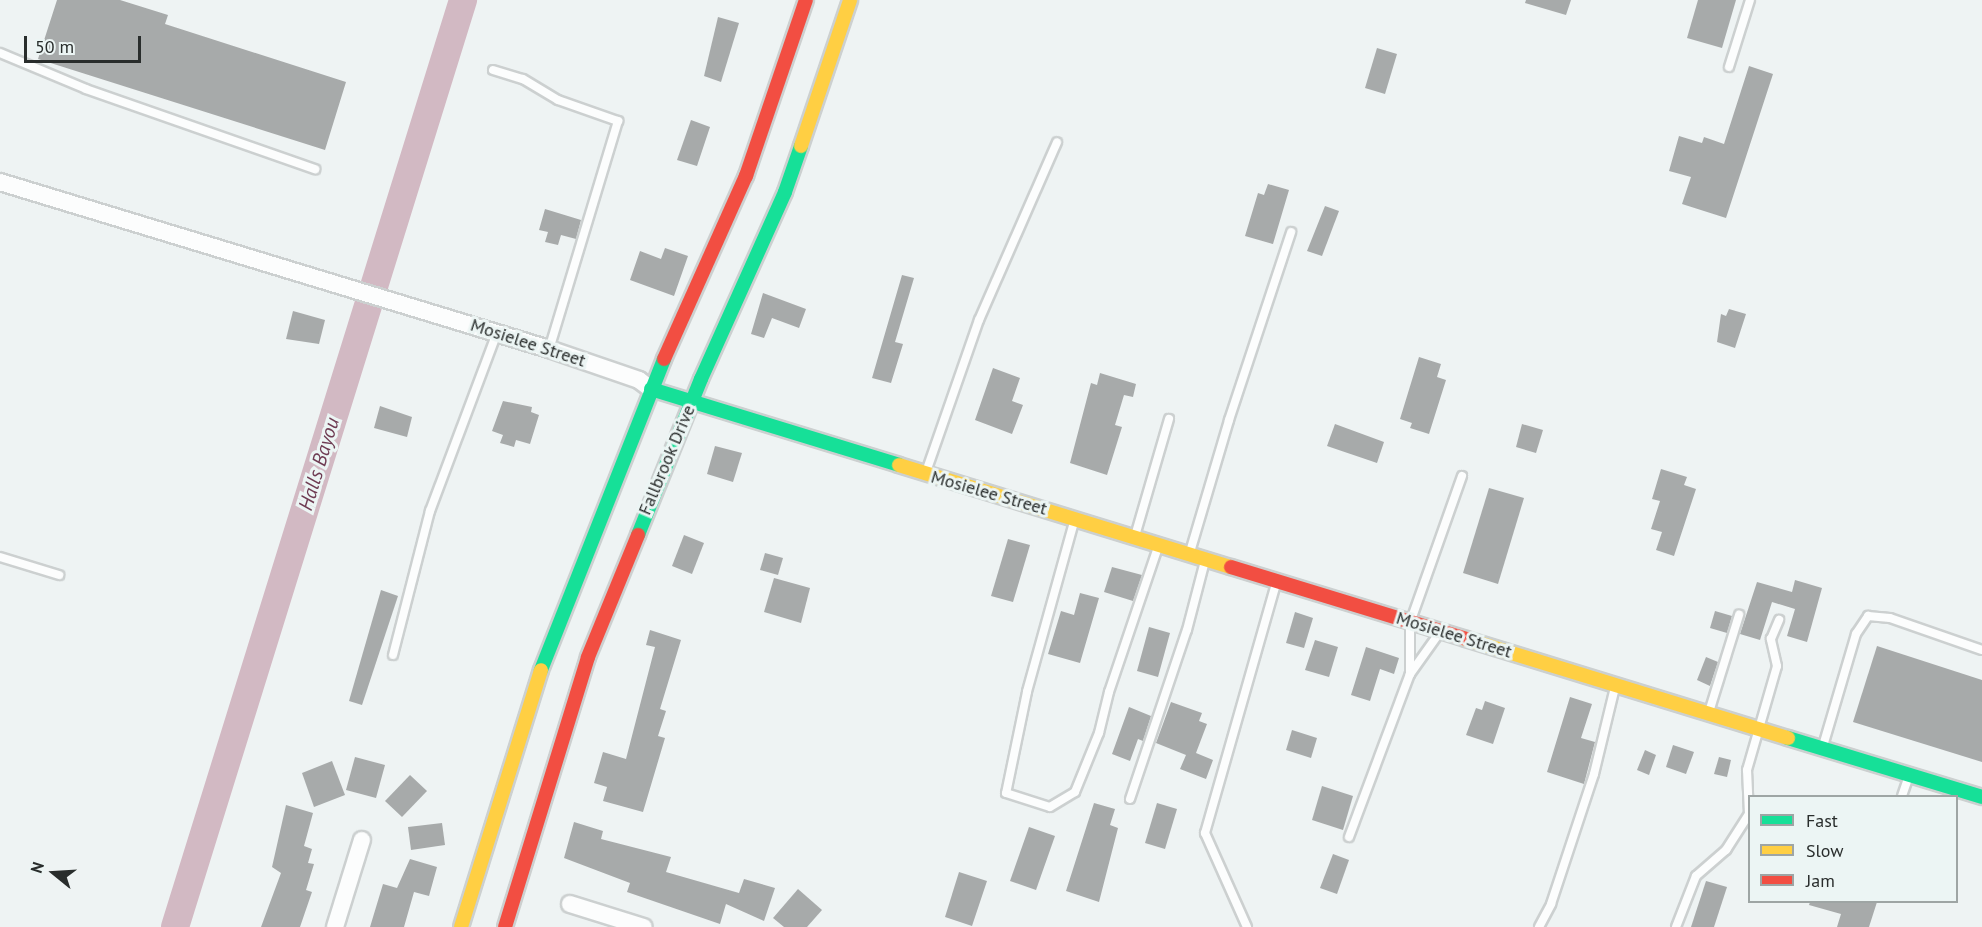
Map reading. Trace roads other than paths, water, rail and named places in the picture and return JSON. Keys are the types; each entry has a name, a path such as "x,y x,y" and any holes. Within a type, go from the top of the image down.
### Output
{"main road":[{"path":"461,927 549,643 651,389 746,176 806,0"},
{"name":"Fallbrook Drive","path":"505,927 588,657 692,402 785,192 850,0"},
{"name":"Mosielee Street","path":"651,389 925,475 1075,517 1822,750 1982,797"}],"street":[{"name":"Mosielee Street","path":"0,182 549,349 639,380 651,389"},
{"path":"335,927 362,840"},
{"path":"570,904 644,927"}],"lane":[{"path":"1729,67 1750,0"},
{"path":"0,53 86,89 315,169"},
{"path":"493,70 523,79 558,100 618,121 549,349"},
{"path":"925,475 980,320 1057,142"},
{"path":"1190,553 1229,420 1291,232"},
{"path":"393,655 430,511 497,333"},
{"path":"1135,537 1169,419"},
{"path":"1410,674 1410,622 1462,476"},
{"path":"1075,517 1014,749 1006,793 1050,807 1075,792 1099,733 1109,692 1160,544"},
{"path":"0,557 59,575"},
{"path":"1130,799 1187,630 1206,558"},
{"path":"1247,927 1204,832 1277,580"},
{"path":"1709,713 1739,615"},
{"path":"1822,750 1856,634 1868,616 1890,618 1982,651"},
{"path":"1676,927 1696,876 1726,850 1746,820 1747,770 1777,666 1771,639 1779,620"},
{"path":"1349,837 1410,674 1441,632"},
{"path":"1539,927 1551,904 1594,774 1616,684"},
{"path":"1902,795 1909,775"}],"waterway":[{"name":"Halls Bayou","path":"175,927 463,0"}]}
